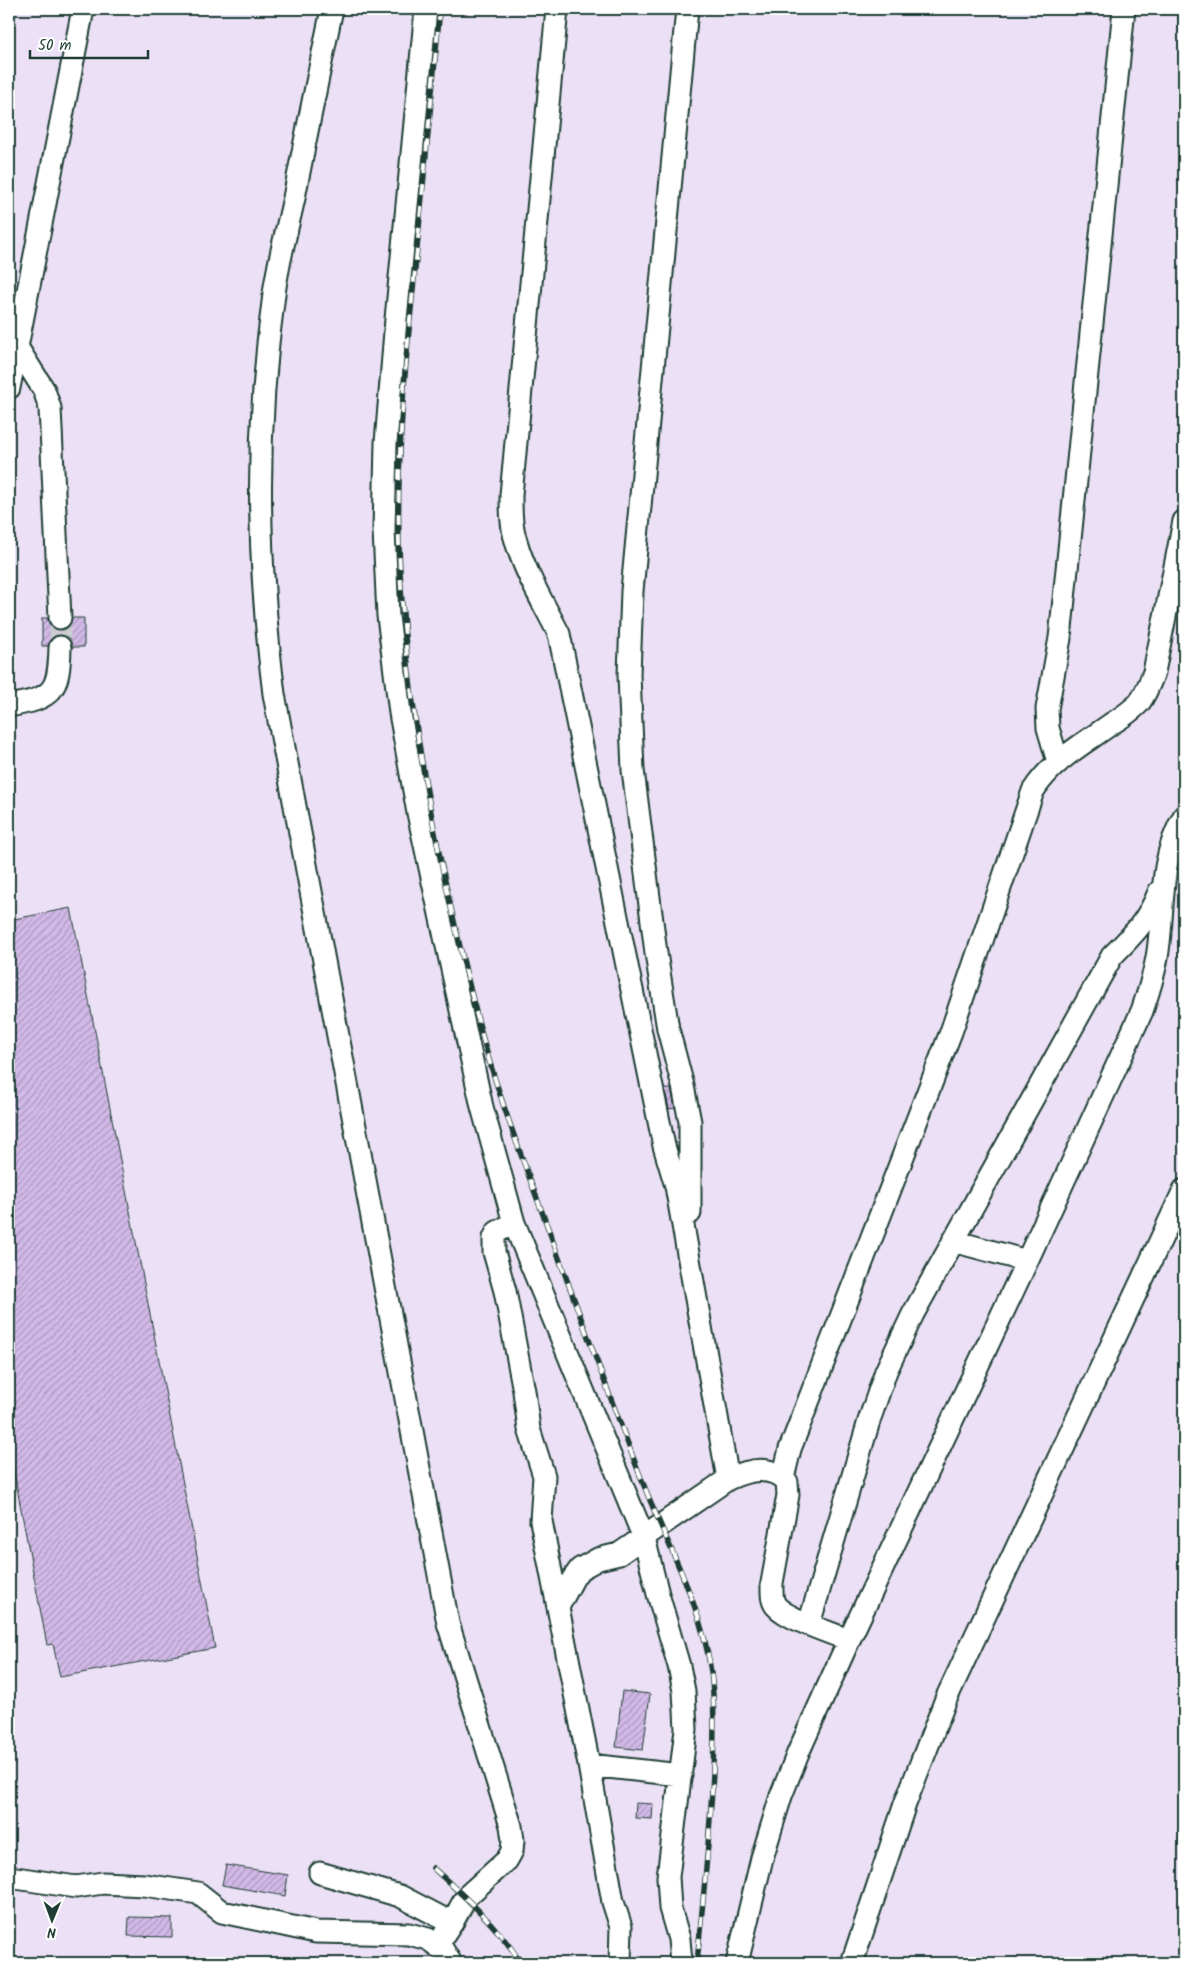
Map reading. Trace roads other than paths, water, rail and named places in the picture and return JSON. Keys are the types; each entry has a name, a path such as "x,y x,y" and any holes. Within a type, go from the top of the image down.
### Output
{"lane":[{"path":"9,388 13,346 82,9"},
{"path":"332,9 274,292 264,390 259,485 261,562 266,630 274,694 448,1623 514,1840 507,1860 466,1897 444,1934 447,1957"},
{"path":"426,9 386,443 384,531 388,616 400,713 418,813 482,1107 514,1223 644,1538 679,1666 684,1691 686,1729 668,1877 670,1908 679,1939 681,1963"},
{"path":"557,9 511,494 511,520 515,540 522,559 559,634 664,1146 676,1186 728,1479"},
{"path":"687,9 632,591 629,676 633,770 642,858 668,1029 690,1122 691,1181 688,1253"},
{"path":"1058,762 1048,728 1047,709 1060,638 1124,9"},
{"path":"13,346 44,390 50,408 60,618"},
{"path":"783,1478 790,1449 951,1032 1033,791 1044,775 1058,762 1138,704 1147,692 1154,672 1184,521"},
{"path":"9,706 38,700 53,690 60,670 60,646"},
{"path":"737,1963 762,1858 781,1796 798,1753 1138,1020 1152,982 1158,950 1163,882 1169,850 1184,816"},
{"path":"808,1624 869,1421 886,1371 913,1314 1112,956 1132,936 1151,912 1163,882"},
{"path":"852,1963 905,1804 946,1699 1184,1190"},
{"path":"514,1223 497,1232 493,1245 505,1291 529,1429 544,1476 541,1521 590,1765 613,1902 621,1927 620,1963"},
{"path":"953,1241 1027,1261"},
{"path":"558,1607 580,1569 598,1559 619,1554 728,1479 754,1470 778,1474 787,1482 788,1495 772,1583 772,1596 775,1605 782,1611 808,1624 849,1640"},
{"path":"590,1765 680,1775"},
{"path":"320,1873 400,1896 452,1923"},
{"path":"9,1877 76,1887 103,1883 144,1885 198,1893 222,1912 316,1932 409,1934 428,1939 447,1957"}],"tunnel":[{"path":"60,618 60,647"}],"railway":[{"path":"440,9 401,425 400,571 410,681 427,791 449,900 490,1064 595,1356 652,1506 692,1599 706,1647 713,1697 713,1772 697,1963"},
{"path":"433,1868 491,1924 521,1963"}]}
